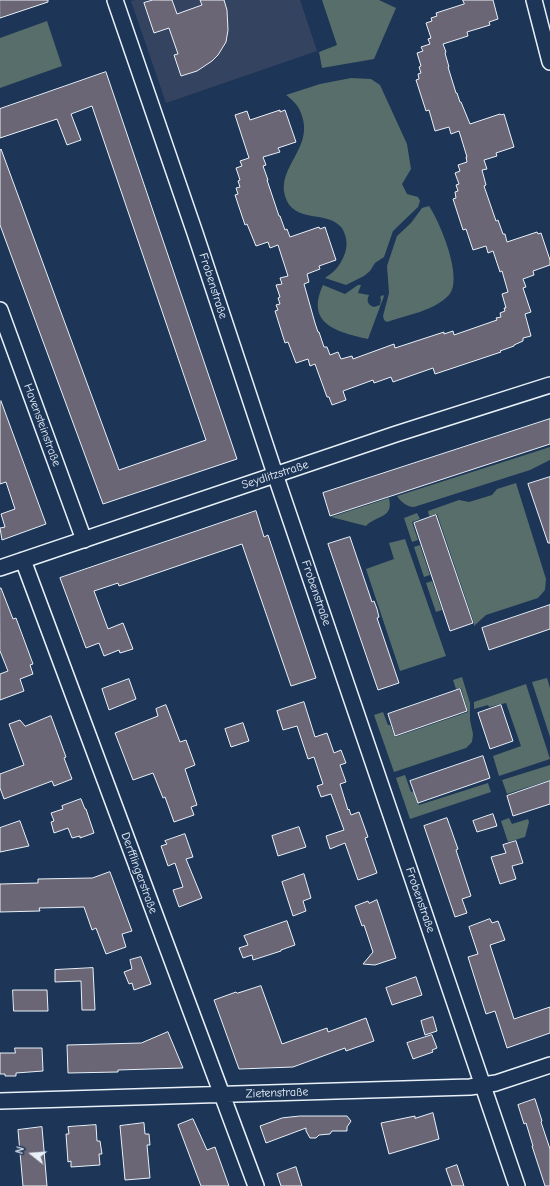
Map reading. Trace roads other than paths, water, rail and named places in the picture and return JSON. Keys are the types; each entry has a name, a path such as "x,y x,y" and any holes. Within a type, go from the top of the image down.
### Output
{"street":[{"name":"Frobenstraße","path":"115,0 517,1186"},
{"path":"534,0 550,62"},
{"name":"Havensteinstraße","path":"0,310 84,540"},
{"name":"Seydlitzstraße","path":"0,568 275,474 550,385"},
{"name":"Derfflingerstraße","path":"23,560 256,1186"},
{"name":"Zietenstraße","path":"0,1100 221,1095 483,1086 550,1065"}]}
